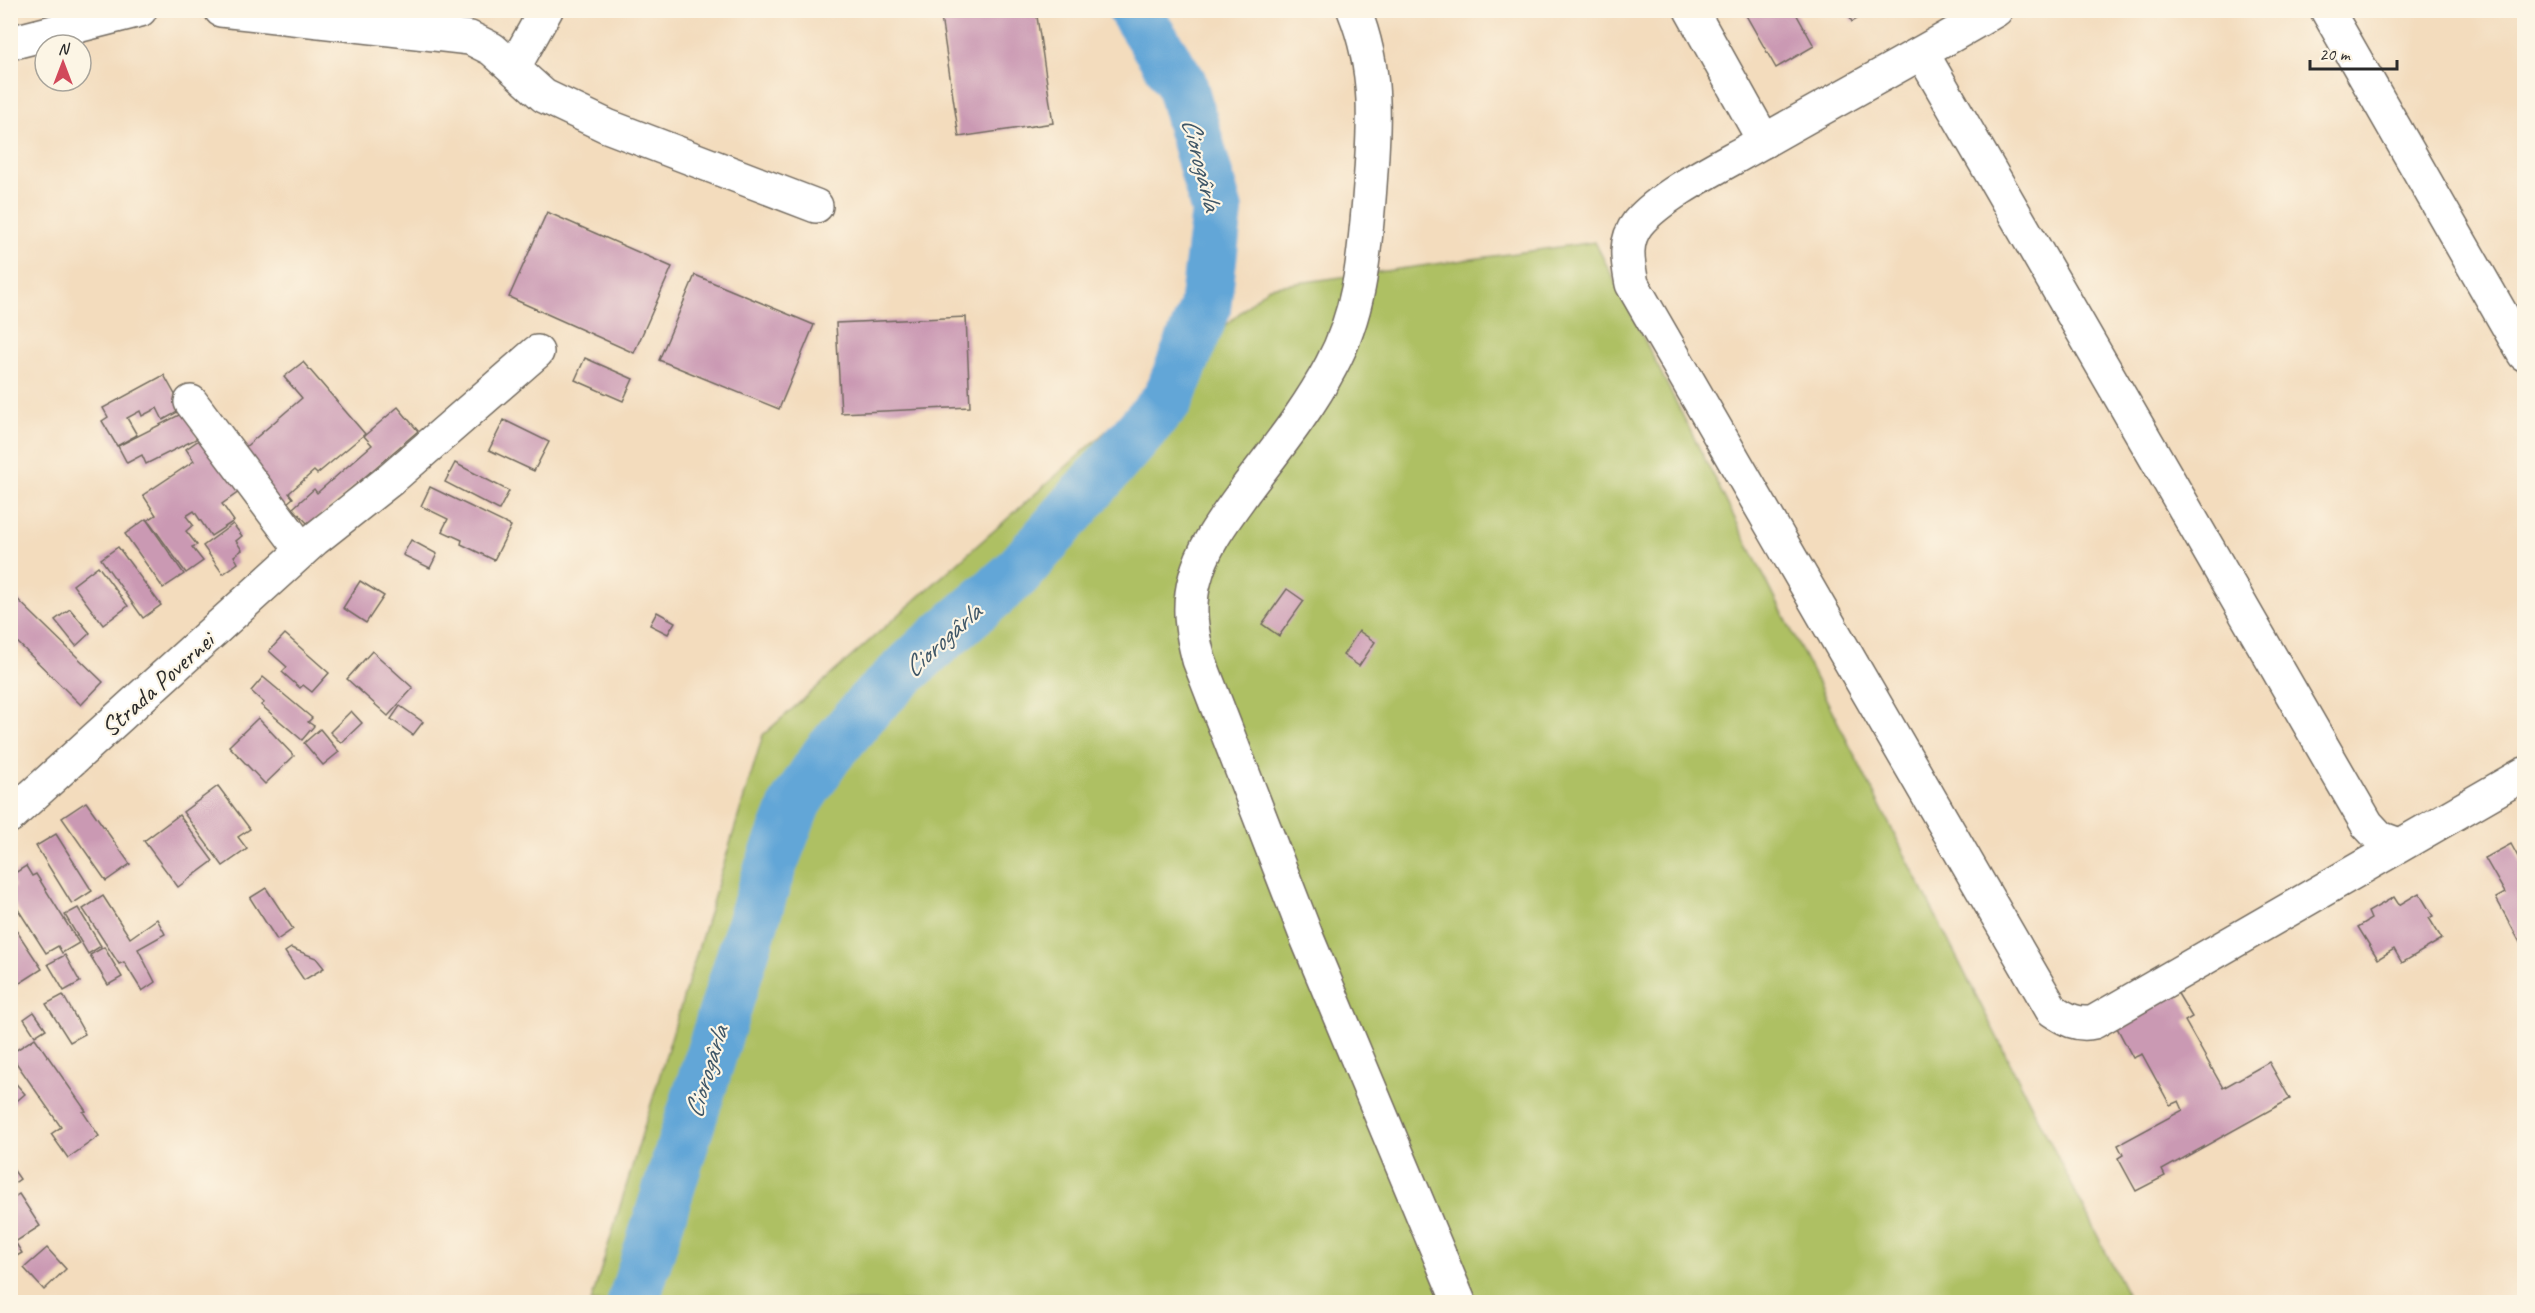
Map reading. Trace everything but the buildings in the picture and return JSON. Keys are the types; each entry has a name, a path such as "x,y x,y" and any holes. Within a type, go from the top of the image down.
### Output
{"street":[{"path":"10,43 140,10"},
{"path":"221,10 470,38 492,49 544,96 607,126 816,206"},
{"path":"514,67 546,10"},
{"path":"1354,10 1371,69 1375,108 1364,257 1354,311 1345,338 1313,398 1214,535 1194,580 1191,608 1192,632 1199,660 1307,938 1459,1302"},
{"path":"1691,10 1764,141"},
{"path":"1995,10 1764,141 1653,208 1637,225 1629,239 1626,256 1632,284 2052,1010 2068,1020 2087,1024 2094,1022 2524,774"},
{"path":"2327,10 2524,354"},
{"path":"1922,53 2367,824 2380,838 2398,845"},
{"name":"Strada Povernei","path":"10,816 302,550 400,471 537,352"},
{"path":"191,402 302,550"}],"green space":[{"path":"1595,242 2131,1302 591,1302 763,735 1269,287"}],"waterway":[{"name":"Ciorogârla","path":"633,1302 769,871 796,802 827,755 871,703 928,649 1016,574 1168,399 1205,308 1217,211 1181,83 1134,10"}]}
